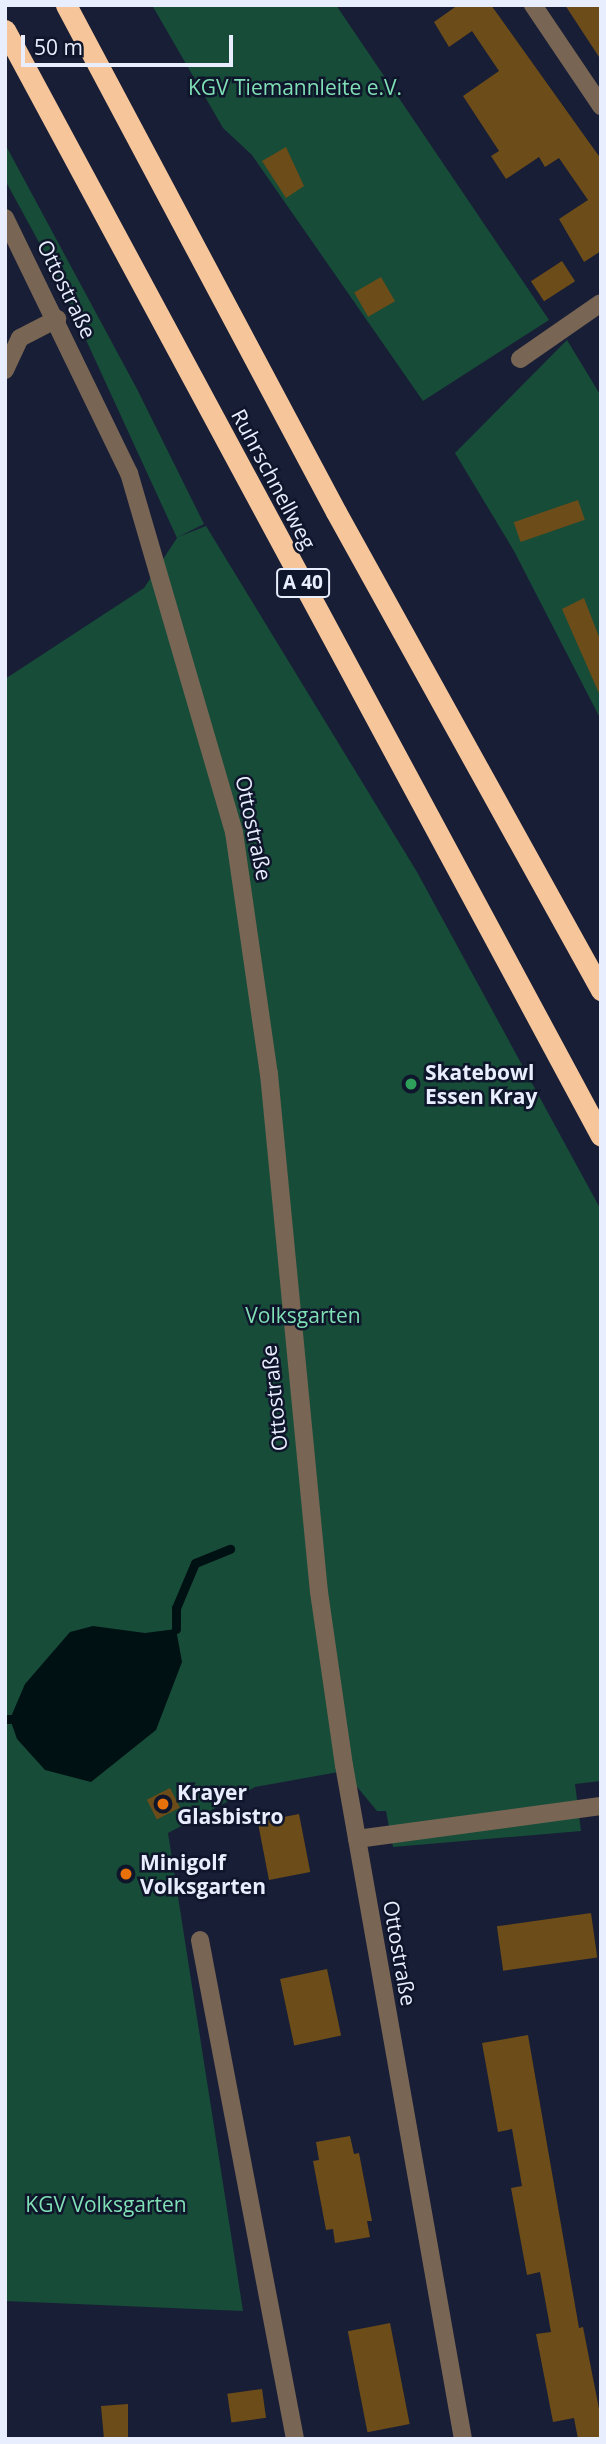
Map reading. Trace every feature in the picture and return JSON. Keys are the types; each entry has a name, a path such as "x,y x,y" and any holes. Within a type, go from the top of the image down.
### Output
{"highway":[{"name":"Ruhrschnellweg","path":"66,5 336,512 601,990"},
{"name":"Ruhrschnellweg","path":"5,30 601,1136"}],"street":[{"path":"533,5 601,106"},
{"name":"Ottostraße","path":"5,219 57,319 130,473 234,832 269,1074 319,1592 357,1839 463,2439"},
{"path":"520,359 601,303"},
{"path":"5,370 19,338 57,319"},
{"path":"357,1839 601,1805"},
{"path":"200,1940 295,2439"}],"green space":[{"name":"KGV Tiemannleite e.V.","path":"152,5 336,5 549,320 423,401 252,155 223,128"},
{"name":"Volksgarten","path":"5,144 137,389 204,524 178,537 206,526 417,872 601,1210 601,1781 575,1784 581,1831 393,1847 386,1811 377,1811 344,1771 255,1787 168,1833 243,2311 5,2301 5,679 144,588 177,538 53,268 5,180"},
{"path":"567,340 601,396 601,720 514,551 455,453"}],"shaded area":[{"path":"93,1626 145,1633 176,1629 182,1662 156,1730 91,1782 45,1770 17,1739 10,1719 25,1684 70,1632"}],"building":[{"path":"458,5 491,5 601,159 601,251 584,262 559,219 588,200 559,158 545,167 539,157 506,179 491,156 499,151 463,96 499,71 472,31 449,47 434,22"},
{"path":"565,5 601,5 601,60"},
{"path":"286,147 304,186 286,198 262,161"},
{"path":"562,261 575,281 544,301 531,281"},
{"path":"381,277 395,301 368,317 354,292"},
{"path":"578,500 585,520 521,542 514,522"},
{"path":"584,598 601,642 601,698 562,609"},
{"name":"Krayer Glasbistro","path":"170,1788 180,1808 157,1819 147,1800"},
{"path":"299,1814 310,1872 269,1880 258,1822"},
{"path":"591,1913 597,1958 503,1971 497,1926"},
{"path":"327,1969 341,2036 294,2045 280,1979"},
{"path":"528,2035 579,2328 583,2327 601,2419 601,2439 578,2439 574,2418 553,2422 536,2334 551,2332 540,2272 527,2275 511,2188 522,2186 512,2129 498,2132 482,2043"},
{"path":"350,2136 354,2154 359,2153 372,2221 367,2221 370,2237 335,2243 333,2229 326,2230 313,2161 319,2160 316,2142"},
{"path":"390,2323 410,2424 367,2432 348,2331"},
{"path":"262,2389 266,2418 231,2423 227,2394"},
{"path":"128,2404 128,2439 104,2439 101,2406"}],"waterway":[{"path":"176,1629 176,1608 195,1563 230,1549"},
{"path":"5,1719 10,1719"}],"place":[{"name":"Skatebowl Essen Kray","path":"411,1084"},
{"name":"Krayer Glasbistro","path":"163,1804"},
{"name":"Minigolf Volksgarten","path":"126,1874"}],"park label":[{"name":"KGV Volksgarten","path":"106,2204"}]}
